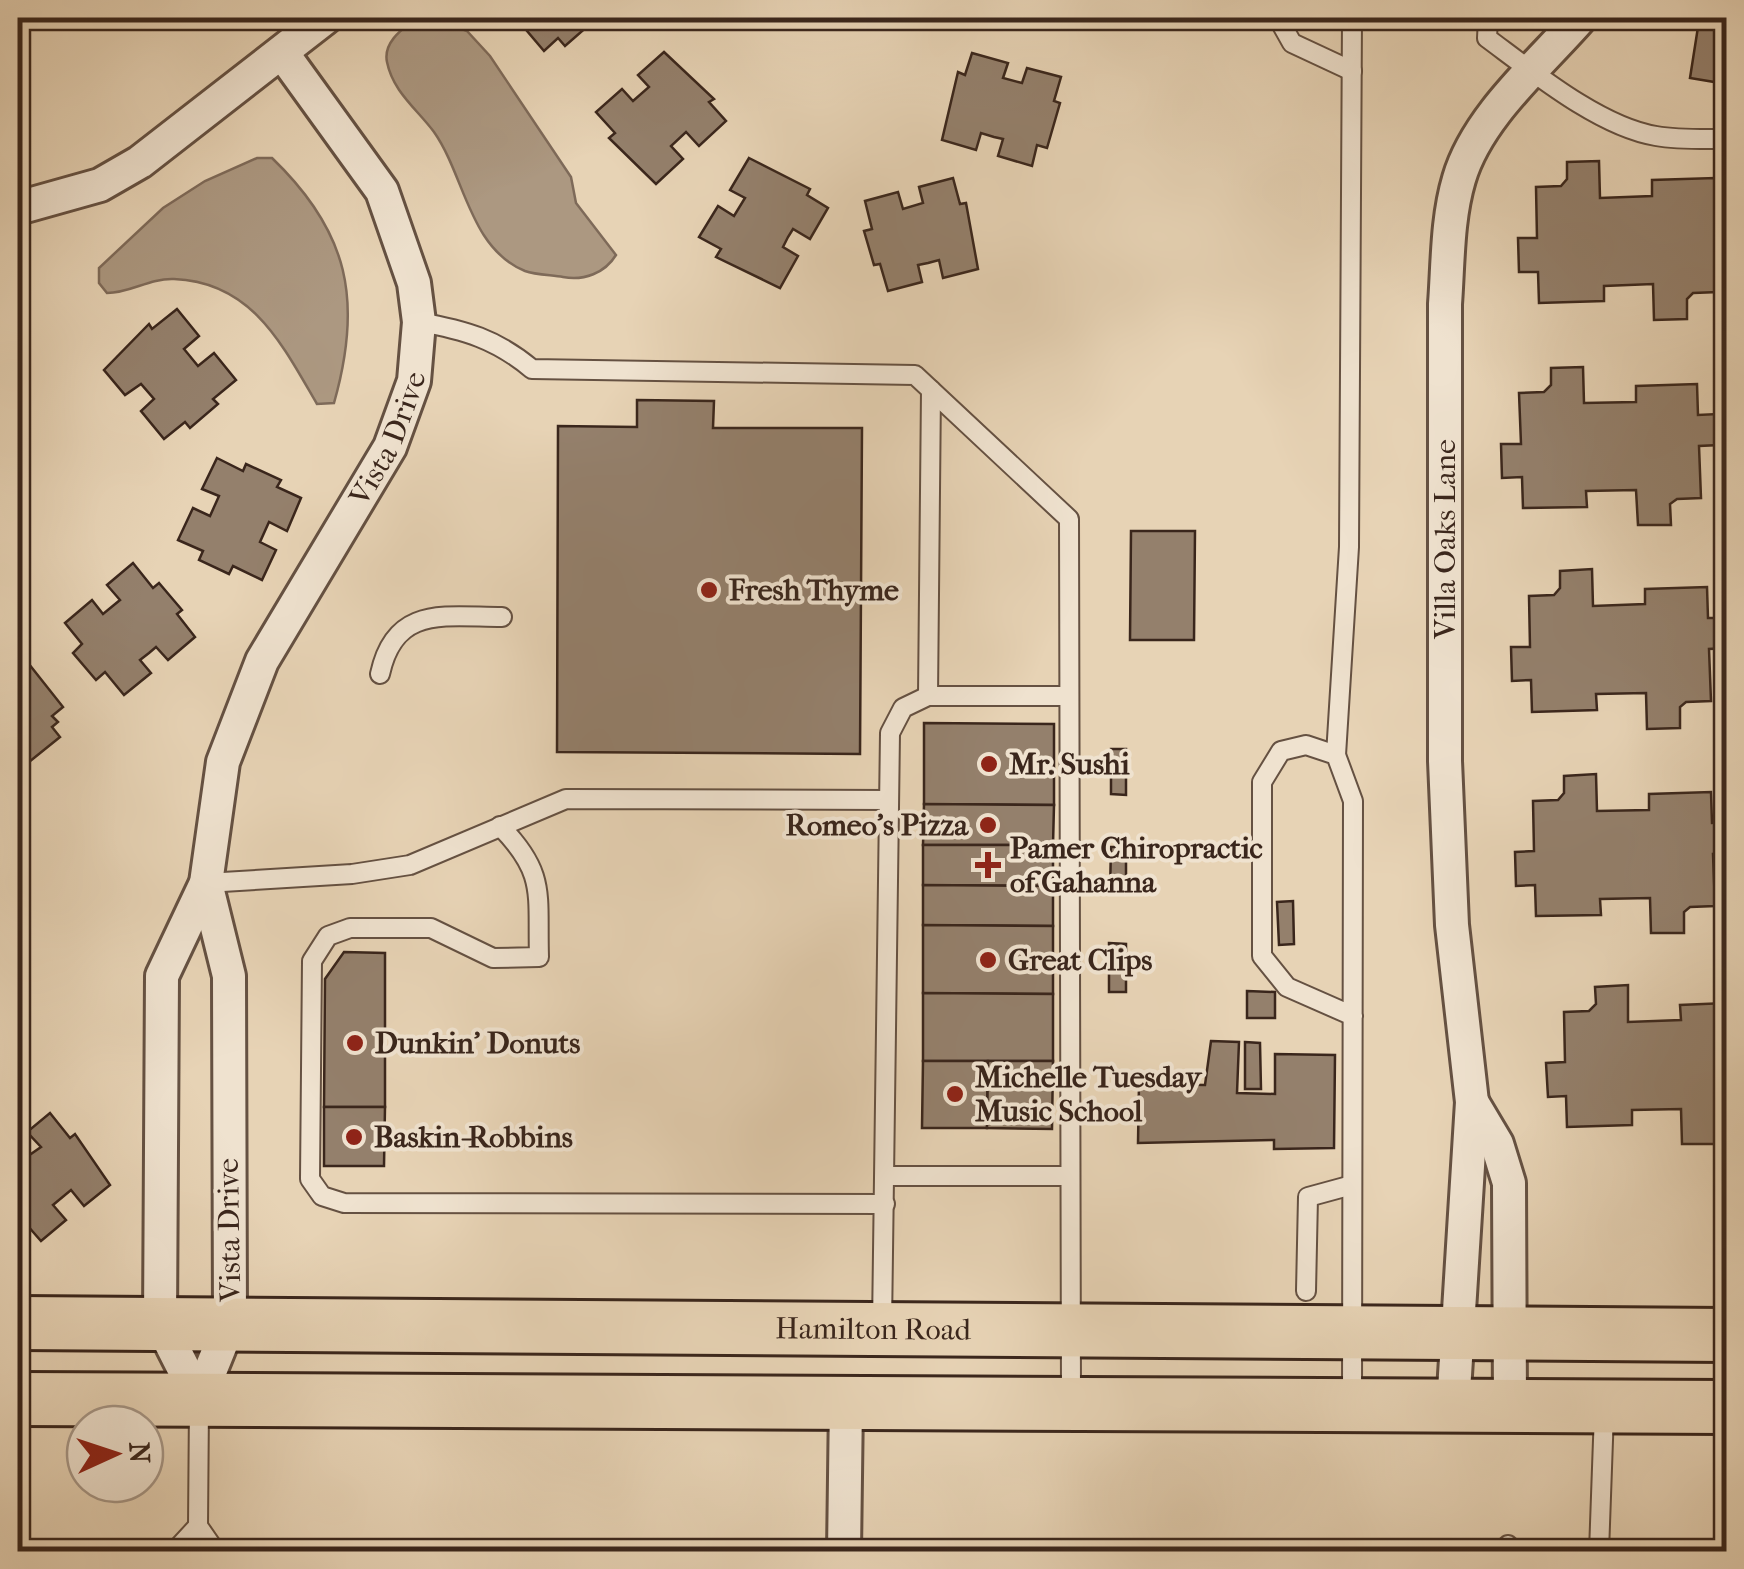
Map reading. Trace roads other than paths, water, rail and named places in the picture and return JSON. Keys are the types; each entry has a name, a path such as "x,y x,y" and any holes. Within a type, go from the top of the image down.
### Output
{"main road":[{"name":"Hamilton Road","path":"18,1323 882,1326 1726,1335"},
{"path":"18,1400 1726,1408"}],"street":[{"path":"18,208 100,185 140,162 326,18"},
{"name":"Villa Oaks Lane","path":"1453,1407 1472,1102 1452,925 1444,761 1445,304 1459,178 1483,130 1580,18"},
{"name":"Vista Drive","path":"198,1399 160,1322 162,976 206,883 230,746 262,661 390,447 414,381 419,322 414,283 382,191 283,54"},
{"name":"Vista Drive","path":"198,1399 230,1322 229,976 206,883"},
{"name":"Villa Oaks Lane","path":"1472,1102 1497,1144 1509,1183 1510,1406"},
{"path":"844,1552 846,1402"}],"lane":[{"path":"1278,18 1292,43 1352,71"},
{"path":"1352,18 1350,547 1336,755 1353,800 1352,1406"},
{"path":"1488,18 1487,38 1533,72 1630,130 1679,139 1726,139"},
{"path":"419,322 470,330 502,344 532,369 915,375 1070,519 1070,1404"},
{"path":"928,696 931,390"},
{"path":"380,674 386,647 403,626 434,617 502,617"},
{"path":"882,1326 890,733 903,708 928,696 1069,696"},
{"path":"1336,755 1306,745 1281,751 1262,782 1262,956 1287,987 1353,1016"},
{"path":"206,883 352,874 410,865 566,799 889,800"},
{"path":"500,826 525,852 537,874 538,958 493,958 431,928 350,928 328,936 312,960 310,1179 322,1196 344,1203 885,1204"},
{"path":"885,1176 1070,1176"},
{"path":"1306,1290 1308,1197 1352,1185"},
{"path":"198,1399 198,1526 216,1552"},
{"path":"1599,1552 1604,1406"},
{"path":"174,1552 198,1526"}],"place":[{"name":"Fresh Thyme","path":"709,590"},
{"name":"Mr. Sushi","path":"989,764"},
{"name":"Romeo's Pizza","path":"988,825"},
{"name":"Pamer Chiropractic of Gahanna","path":"988,865"},
{"name":"Great Clips","path":"988,960"},
{"name":"Dunkin' Donuts","path":"355,1043"},
{"name":"Michelle Tuesday Music School","path":"955,1094"},
{"name":"Baskin-Robbins","path":"354,1137"}]}
